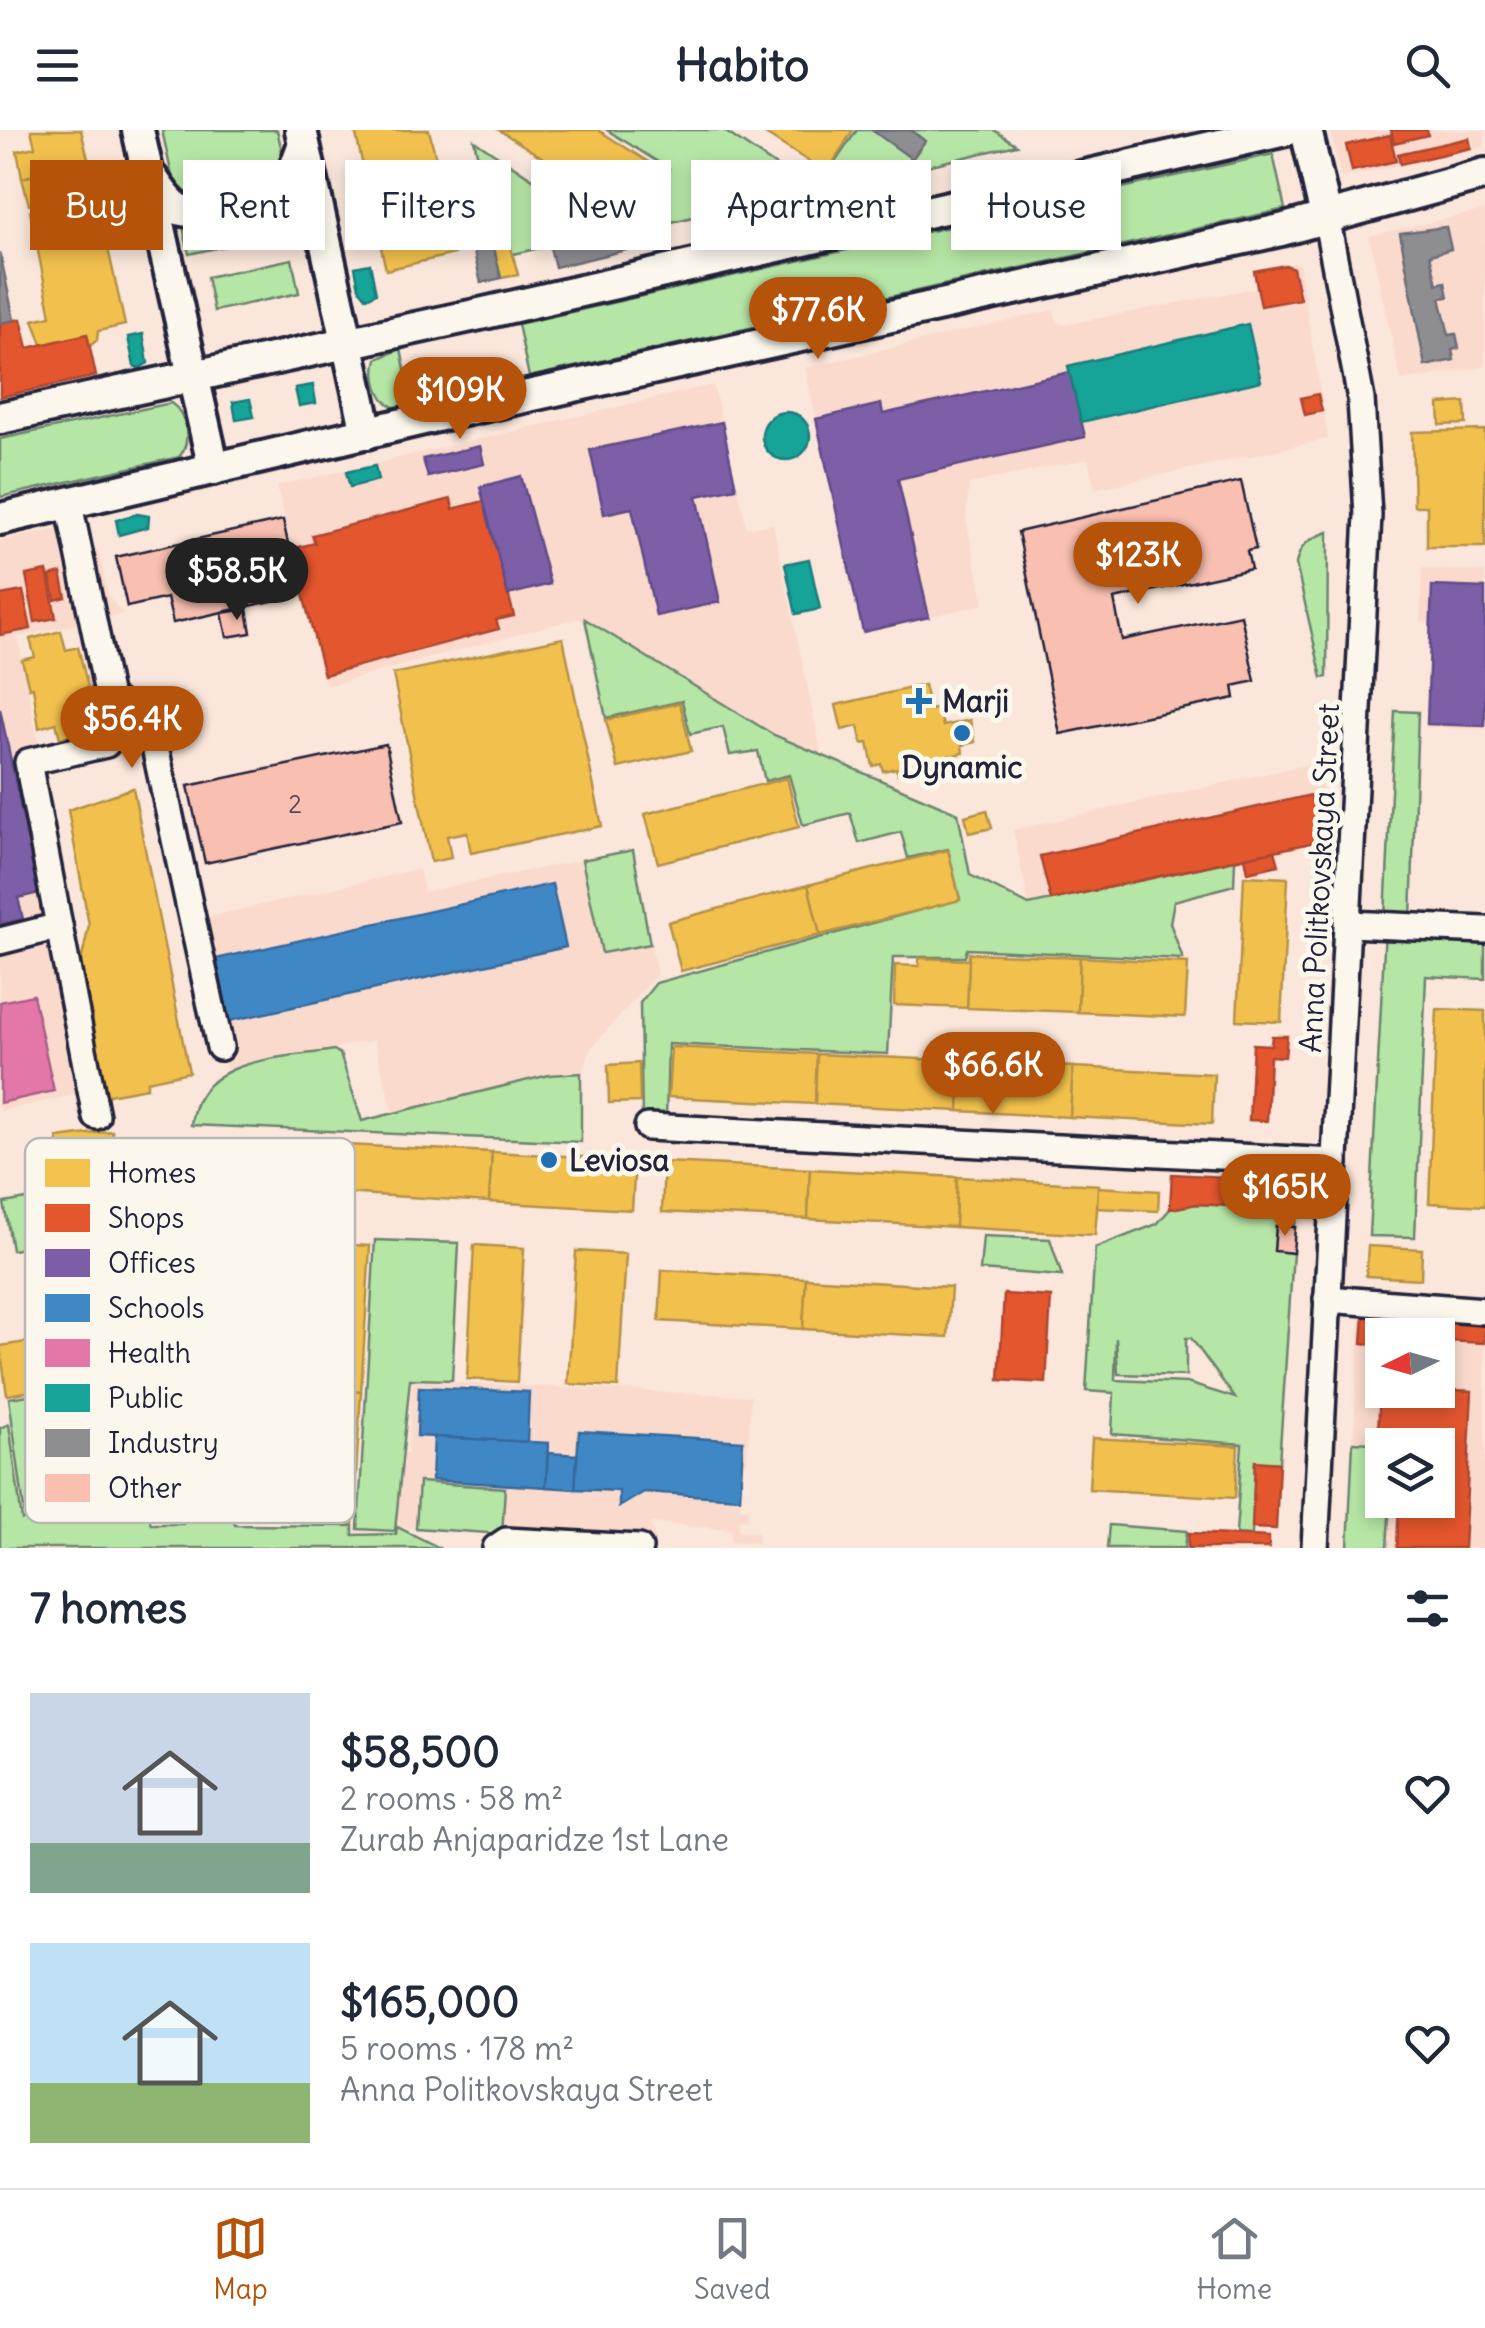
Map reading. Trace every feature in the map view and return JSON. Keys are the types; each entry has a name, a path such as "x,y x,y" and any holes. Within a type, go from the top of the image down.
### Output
{"main road":[{"path":"138,130 144,160"},
{"path":"0,418 1286,130"},
{"path":"1306,130 1326,216"},
{"path":"163,192 172,204 194,211 281,192 294,180 302,137"},
{"path":"302,137 367,433"},
{"path":"0,519 367,433 1281,230 1485,174"},
{"path":"163,245 214,470"}],"street":[{"name":"Anna Politkovskaya Street","path":"1315,1548 1368,515 1361,399 1326,216"},
{"path":"69,504 114,734 106,744 28,762 96,1116"},
{"path":"108,698 141,716 153,738 220,1047"},
{"path":"1349,924 1485,930"},
{"path":"0,941 60,926"},
{"path":"648,1127 1335,1162"},
{"path":"1327,1299 1485,1311"},
{"path":"496,1548 506,1541 638,1548"}],"shaded area":[{"path":"1485,130 1485,146 1341,178 1331,131"},
{"path":"1485,210 1485,367 1401,381 1369,236"},
{"path":"1299,264 1328,439 1095,489 1088,459 969,484 966,519 984,604 863,632 805,368 1054,310 1057,322 1064,325 1256,288 1253,270"},
{"path":"713,385 747,528 773,524 822,756 773,735 578,618 326,686 277,486"},
{"path":"61,528 75,554 98,549 109,597 123,614 18,637 74,932 69,935 79,1094 0,1111 0,541"},
{"path":"1422,568 1485,572 1485,730 1427,727 1430,622 1420,621"},
{"path":"1323,761 1322,798 1312,799 1320,841 1029,905 1013,830"},
{"path":"582,860 602,953 650,944 657,974 592,1047 581,1073 549,1075 394,1115 374,1040 226,1070 194,920 419,869 424,892"},
{"path":"1361,1310 1485,1317 1485,1548 1387,1548 1389,1518 1455,1518 1455,1428 1365,1428 1365,1442 1353,1442"},
{"path":"412,1381 751,1396 747,1463 742,1464 740,1498 740,1508 748,1509 747,1520 739,1519 738,1530 758,1532 758,1543 731,1541 731,1529 650,1523 656,1541 397,1527 401,1453 408,1453"}],"green space":[{"path":"162,130 277,130 284,160 183,160 183,196 175,190"},
{"path":"607,130 723,130 767,160 691,160 691,217 671,222 671,160 655,160"},
{"path":"857,130 994,130 1017,145 931,165 931,160 837,160"},
{"path":"474,140 504,160 478,160"},
{"path":"1273,154 1285,209 1121,245 1121,188"},
{"path":"511,165 531,178 531,250 500,257 498,250 511,250"},
{"path":"951,227 951,250 1100,250 529,377 518,324 847,250 931,250 931,231"},
{"path":"292,259 299,293 214,311 207,277"},
{"path":"401,349 412,404 393,407 380,392 376,366 377,359"},
{"path":"171,403 186,428 179,457 0,497 0,439"},
{"path":"1328,532 1327,677 1322,678 1296,564 1306,543"},
{"path":"585,619 774,735 958,813 970,875 1029,905 1235,860 1234,885 1174,901 1170,923 1183,959 967,949 965,957 893,957 888,1054 668,1044 666,1120 642,1119 640,1003 656,983 960,899 948,849 908,858 901,832 859,843 850,813 803,825 789,775 765,781 758,751 730,755 723,727 690,734 682,701 606,718"},
{"path":"1395,711 1418,712 1411,918 1385,917"},
{"path":"633,850 650,944 602,953 582,860"},
{"path":"1385,929 1485,935 1485,979 1426,976 1415,1237 1369,1236"},
{"path":"334,1050 340,1054 362,1121 549,1075 581,1073 581,1142 191,1125 197,1102 208,1085 225,1073 267,1059"},
{"path":"25,1199 25,1248 12,1250 4,1203"},
{"path":"1197,1204 1296,1210 1295,1227 1276,1226 1293,1253 1279,1463 1255,1462 1252,1535 1236,1534 1242,1444 1112,1434 1114,1393 1086,1391 1095,1248 1157,1224 1170,1209","holes":["1116,1338 1118,1374 1186,1376 1186,1338 1191,1338 1235,1398 1187,1383 1115,1380"]},
{"path":"983,1236 1050,1239 1062,1276 980,1270"},
{"path":"375,1240 459,1243 452,1380 410,1379 395,1531 358,1529"},
{"path":"25,1396 25,1517 9,1398"},
{"path":"9,1424 25,1523 353,1526 353,1535 396,1534 397,1527 440,1548 0,1548 0,1428"},
{"path":"1353,1442 1365,1443 1365,1518 1389,1518 1387,1548 1348,1548"},
{"path":"419,1482 505,1488 502,1534 416,1528"},
{"path":"1109,1525 1187,1531 1185,1548 1107,1548"}],"building: Homes":[{"path":"31,130 81,130 88,160 30,160 30,176 22,178 17,151 35,147"},
{"path":"355,130 429,130 436,160 362,160"},
{"path":"499,130 598,130 645,160 546,160"},
{"path":"759,130 853,130 835,160 806,160"},
{"path":"30,176 29,205 22,178"},
{"path":"511,248 518,275 501,278 494,250"},
{"path":"38,250 108,250 125,325 98,331 97,340 90,346 87,334 43,347 33,320 51,316"},
{"path":"382,250 453,250 454,254 386,270"},
{"path":"1465,402 1466,424 1440,425 1439,404"},
{"path":"1485,430 1485,547 1427,547 1427,506 1414,506 1412,432"},
{"path":"61,631 66,650 78,647 94,712 78,716 82,732 60,738 56,723 39,728 33,687 29,688 22,660 35,657 30,639"},
{"path":"563,638 602,826 471,853 467,832 447,836 451,858 431,862 393,674"},
{"path":"924,685 930,710 939,708 943,726 970,720 975,742 962,745 963,753 925,761 927,767 898,774 896,768 883,771 881,764 873,766 868,743 862,744 858,726 842,730 836,705"},
{"path":"680,703 691,751 618,768 606,720"},
{"path":"787,778 799,827 658,863 645,814"},
{"path":"133,788 189,1072 147,1081 147,1088 103,1096 79,972 89,925 68,810"},
{"path":"987,810 992,828 969,833 965,816"},
{"path":"948,850 960,900 820,935 808,885"},
{"path":"1244,876 1288,878 1281,1022 1237,1020"},
{"path":"808,885 820,935 681,971 668,922"},
{"path":"969,953 1080,957 1078,1012 967,1008"},
{"path":"1080,957 1188,963 1185,1017 1078,1012"},
{"path":"919,958 969,960 967,1008 894,1005 895,965 919,966"},
{"path":"1437,1009 1485,1011 1485,1206 1429,1203"},
{"path":"671,1047 817,1054 815,1104 668,1097"},
{"path":"817,1054 961,1061 959,1111 815,1104"},
{"path":"961,1061 1073,1067 1070,1117 959,1111"},
{"path":"639,1063 640,1102 609,1103 608,1065"},
{"path":"1073,1067 1214,1074 1212,1124 1070,1117"},
{"path":"112,1131 113,1138 57,1138"},
{"path":"355,1145 492,1152 489,1202 355,1194"},
{"path":"492,1152 635,1160 632,1210 489,1202"},
{"path":"664,1162 810,1169 808,1219 662,1212"},
{"path":"810,1169 957,1177 955,1227 808,1219"},
{"path":"957,1177 1099,1185 1095,1235 955,1227"},
{"path":"1098,1187 1159,1191 1158,1211 1097,1208"},
{"path":"355,1245 370,1246 361,1392 355,1392"},
{"path":"474,1245 524,1248 517,1382 467,1379"},
{"path":"1368,1246 1422,1249 1421,1279 1366,1276"},
{"path":"576,1251 626,1254 618,1387 568,1384"},
{"path":"662,1270 806,1278 803,1329 659,1321"},
{"path":"806,1278 951,1287 948,1337 803,1329"},
{"path":"25,1342 25,1392 7,1395 0,1346"},
{"path":"355,1392 361,1392 355,1491"},
{"path":"1092,1438 1238,1446 1235,1498 1089,1489"}],"building: Shops":[{"path":"1391,130 1427,130 1428,135 1394,143"},
{"path":"1390,135 1396,161 1352,171 1346,145"},
{"path":"1469,138 1471,148 1400,164 1398,154"},
{"path":"1285,265 1293,268 1300,299 1261,306 1254,271"},
{"path":"21,319 28,348 87,334 96,376 0,397 0,323"},
{"path":"1318,394 1322,411 1305,415 1301,398"},
{"path":"451,499 453,509 484,501 514,616 496,620 499,629 324,675 291,549 315,543 312,535"},
{"path":"47,571 56,618 35,622 26,575"},
{"path":"61,573 66,597 55,600 50,576"},
{"path":"23,591 31,629 0,635 0,595"},
{"path":"1311,795 1320,841 1051,900 1040,856"},
{"path":"1275,851 1279,865 1248,872 1245,857"},
{"path":"1272,1036 1287,1036 1285,1057 1270,1056 1267,1121 1249,1120 1253,1044 1271,1045"},
{"path":"1172,1174 1277,1180 1276,1208 1197,1204 1170,1209"},
{"path":"1004,1294 1051,1297 1046,1383 999,1380"},
{"path":"1364,1316 1408,1318 1365,1318 1365,1343"},
{"path":"1449,1317 1485,1319 1484,1343 1455,1341 1455,1318"},
{"path":"1455,1390 1472,1391 1464,1548 1397,1548 1398,1518 1455,1518 1455,1428 1378,1428 1379,1408 1455,1408"},
{"path":"1255,1461 1279,1463 1276,1529 1252,1528"},
{"path":"1189,1533 1269,1537 1269,1548 1188,1548"}],"building: Offices":[{"path":"1070,372 1085,437 898,479 929,617 863,632 816,419 881,404 883,414"},
{"path":"722,422 736,488 697,496 720,602 656,616 632,508 604,514 590,450"},
{"path":"480,446 484,464 428,477 423,459"},
{"path":"521,476 550,584 508,595 480,487"},
{"path":"1432,586 1485,588 1485,726 1427,724"},
{"path":"0,709 39,893 18,898 23,919 0,924"}],"building: Schools":[{"path":"552,884 566,947 229,1021 216,959"},
{"path":"419,1387 529,1392 527,1442 417,1436"},
{"path":"579,1431 743,1441 740,1498 644,1492 619,1507 619,1491 575,1489"},
{"path":"434,1437 548,1443 546,1487 432,1480"},
{"path":"548,1453 577,1455 575,1489 546,1487"}],"building: Health":[{"path":"33,995 54,1091 0,1103 0,1002"}],"building: Public":[{"path":"370,264 376,293 367,298 359,288 355,267"},
{"path":"1248,324 1261,381 1081,422 1068,366"},
{"path":"143,334 148,363 139,368 134,366 128,337"},
{"path":"313,385 316,403 299,406 295,388"},
{"path":"250,399 254,417 236,420 233,402"},
{"path":"786,412 803,419 810,436 803,453 786,460 769,453 762,436 769,419"},
{"path":"375,466 378,480 350,487 346,472"},
{"path":"137,514 149,516 148,527 119,535 116,520"},
{"path":"809,559 820,609 796,614 785,564"}],"building: Industry":[{"path":"911,130 925,141 912,159 873,131"},
{"path":"1446,227 1451,249 1430,255 1437,284 1445,282 1448,297 1440,298 1449,335 1456,334 1459,348 1452,350 1454,360 1425,366 1400,233"},
{"path":"474,250 494,250 501,278 481,283"},
{"path":"551,250 626,250 555,267"},
{"path":"0,253 14,320 0,323"}],"building: Other":[{"path":"1241,481 1256,549 1247,551 1251,569 1114,599 1122,640 1241,615 1255,681 1233,686 1235,698 1060,734 1018,532"},
{"path":"283,520 299,595 173,623 167,598 127,607 116,557"},
{"path":"247,609 251,633 227,637 222,613"},
{"path":"386,744 402,822 205,863 188,786"},
{"path":"1276,1226 1295,1227 1293,1253 1274,1251"}],"place":[{"name":"Marji","path":"919,701"},
{"name":"Dynamic","path":"962,733"},
{"name":"Leviosa","path":"549,1160"}]}
